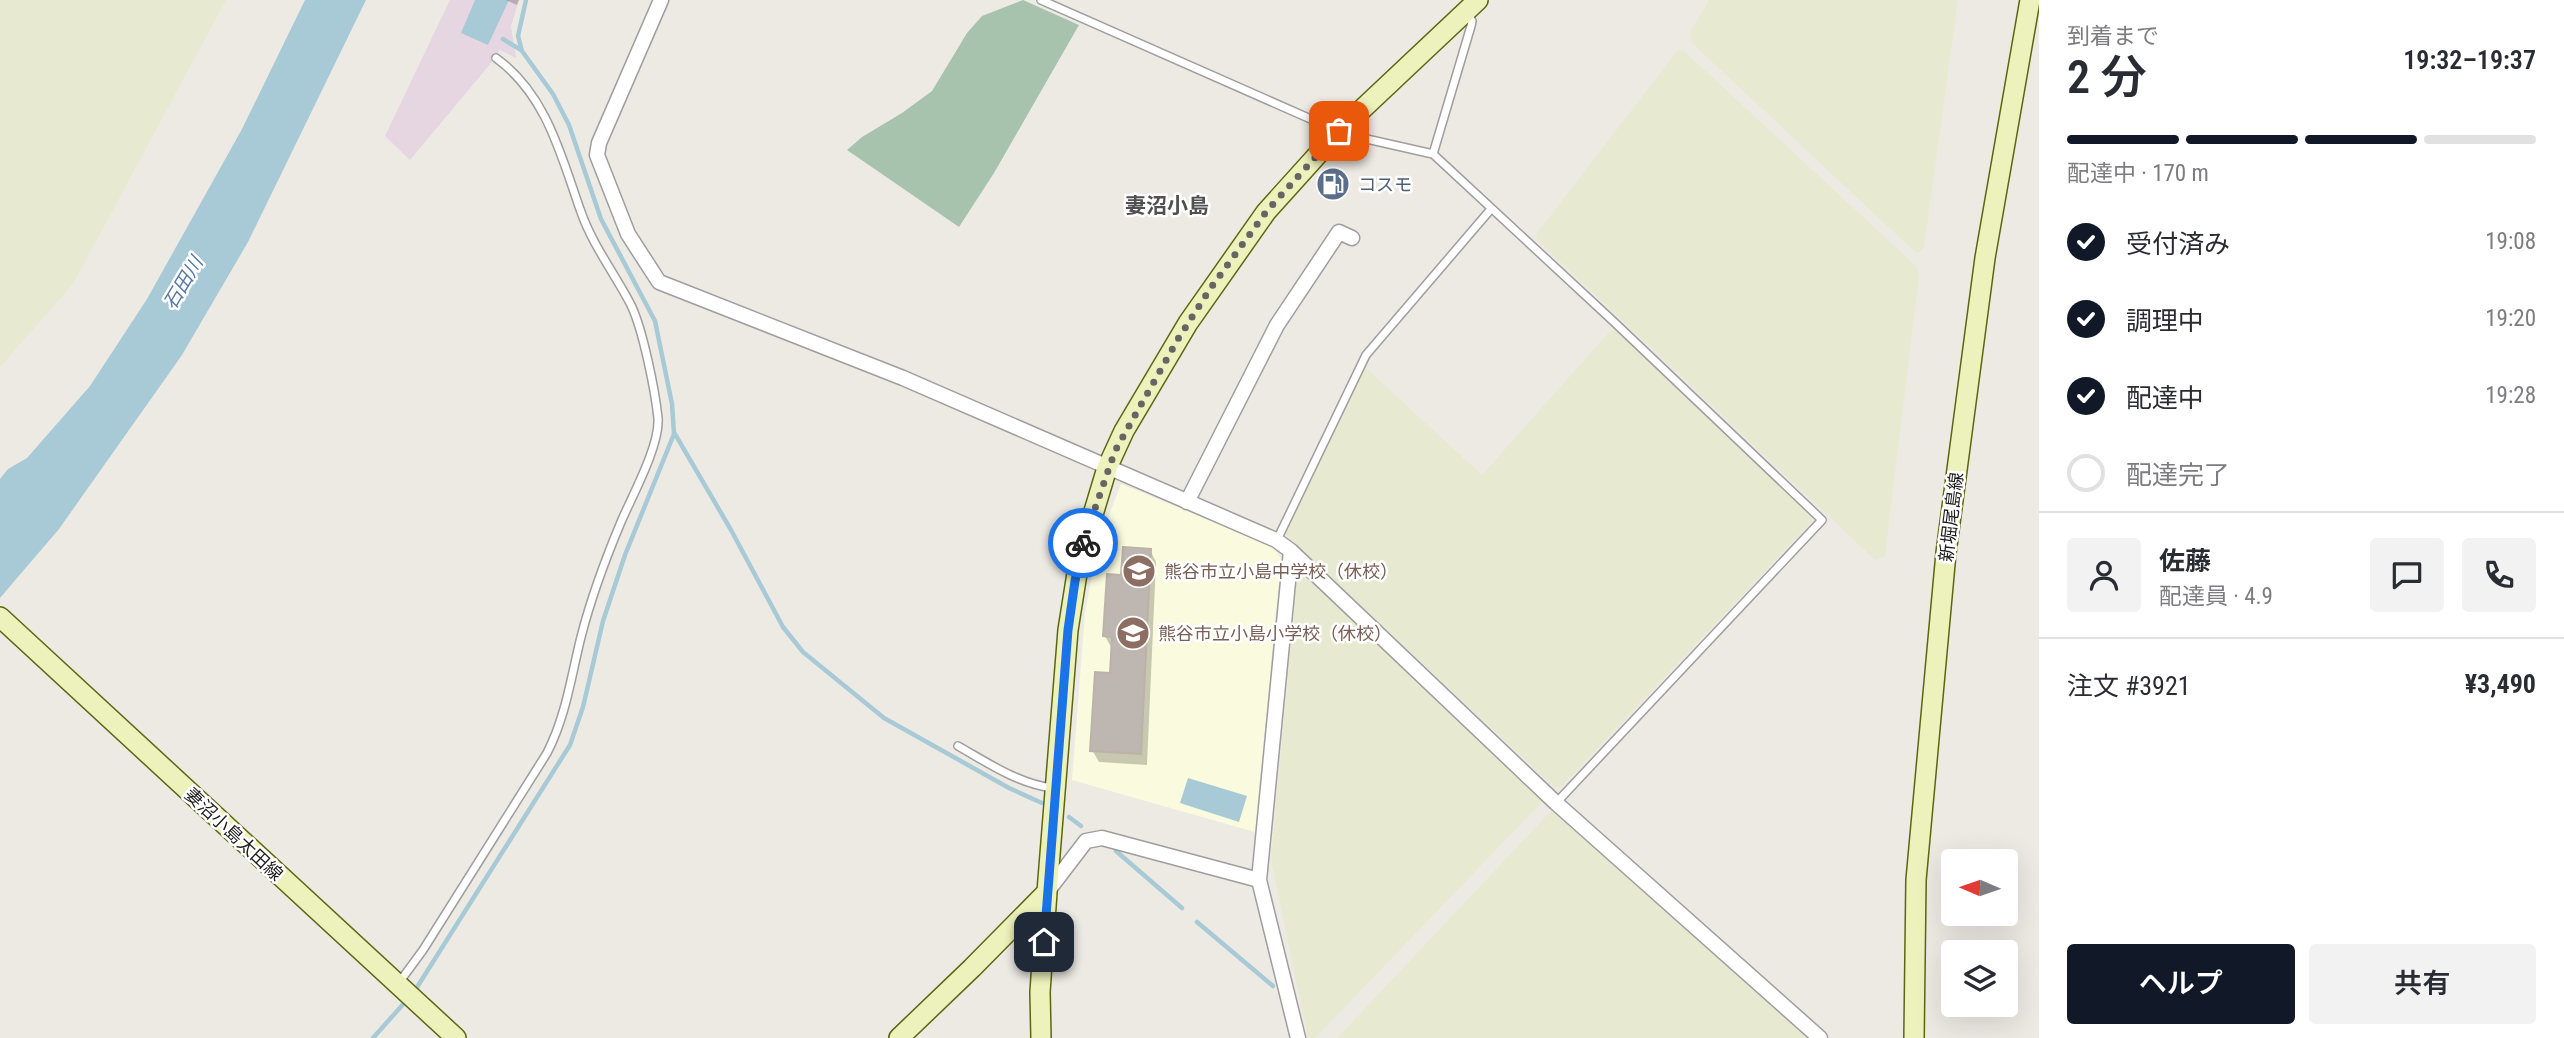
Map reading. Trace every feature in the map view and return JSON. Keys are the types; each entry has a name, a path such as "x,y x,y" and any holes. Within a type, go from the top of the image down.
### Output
{"main road":[{"name":"新堀尾島線","path":"1914,1038 1916,880 1946,553 1987,245 2030,0"},
{"path":"1041,1038 1040,992 1068,630 1084,539 1107,468 1138,407 1210,289 1266,212 1339,131 1472,6"},
{"name":"妻沼小島太田線","path":"7,623 456,1038"},
{"path":"899,1038 1047,892"}],"street":[{"path":"661,0 599,143 597,155 628,234 659,282 902,378 1276,540 1291,551 1556,803 1820,1038"},
{"path":"1187,502 1277,325 1339,232 1352,238"},
{"path":"1291,551 1259,880 1298,1038"},
{"path":"1047,892 1086,841 1102,838 1259,880"}],"lane":[{"path":"1041,0 1339,131 1433,154 1822,520 1556,803"},
{"path":"1433,154 1471,26 1472,6"},
{"path":"399,986 489,846 560,728 589,609 620,524 657,437 658,418 640,331 631,306 593,239 542,110 527,88 496,58"},
{"path":"1276,540 1366,355 1491,209"},
{"path":"958,746 1011,776 1055,789"}],"shaded area":[{"path":"0,0 226,0 73,284 0,367"},
{"path":"450,0 519,0 511,26 516,58 500,50 410,160 385,136"},
{"path":"1023,0 1079,25 994,173 959,227 847,150 862,137 932,91 967,33 982,16"},
{"path":"1709,0 1958,0 1924,248 1920,252 1915,252 1692,43 1690,32"},
{"path":"1683,50 1916,266 1919,276 1885,556 1875,560 1536,239 1537,233 1677,51"},
{"path":"1618,329 1812,514 1812,521 1561,787 1554,787 1287,536 1285,530 1362,369 1366,368 1482,475 1611,330"},
{"path":"1121,484 1272,546 1281,559 1255,832 1072,780 1085,613 1105,526"},
{"path":"1298,567 1544,800 1315,1038 1308,1038 1271,860"},
{"path":"1556,809 1809,1038 1337,1038 1552,810"}],"water":[{"name":"石田川","path":"305,0 366,0 248,242 182,355 59,529 0,598 0,479 8,469 27,458 90,386 147,299 242,129"},
{"path":"475,0 509,0 488,45 461,33"},
{"path":"1188,778 1247,796 1239,822 1180,803"}],"building":[{"path":"1123,547 1151,549 1141,754 1090,751 1095,672 1110,673 1112,637 1103,636 1107,574 1121,575"}],"waterway":[{"path":"414,992 570,745 583,707 603,621 625,555 674,434 672,404 655,321 601,219 569,125 553,94 522,51 518,36 526,0"},
{"path":"503,39 521,50"},
{"path":"675,434 783,627 803,652 884,718 1009,788 1042,803"},
{"path":"1069,817 1081,826"},
{"path":"1116,851 1182,908"},
{"path":"1197,922 1273,986"},
{"path":"373,1038 406,1001"}],"way so far":[{"path":"1083,543 1107,468 1124,431 1178,339 1210,289 1266,212 1339,131"}],"place":[{"name":"コスモ","path":"1333,184"},
{"name":"熊谷市立小島中学校（休校）","path":"1139,571"},
{"name":"熊谷市立小島小学校（休校）","path":"1133,633"}],"district":[{"name":"妻沼小島","path":"1167,206"}],"route":[{"path":"1044,942 1068,630 1083,543"}]}
